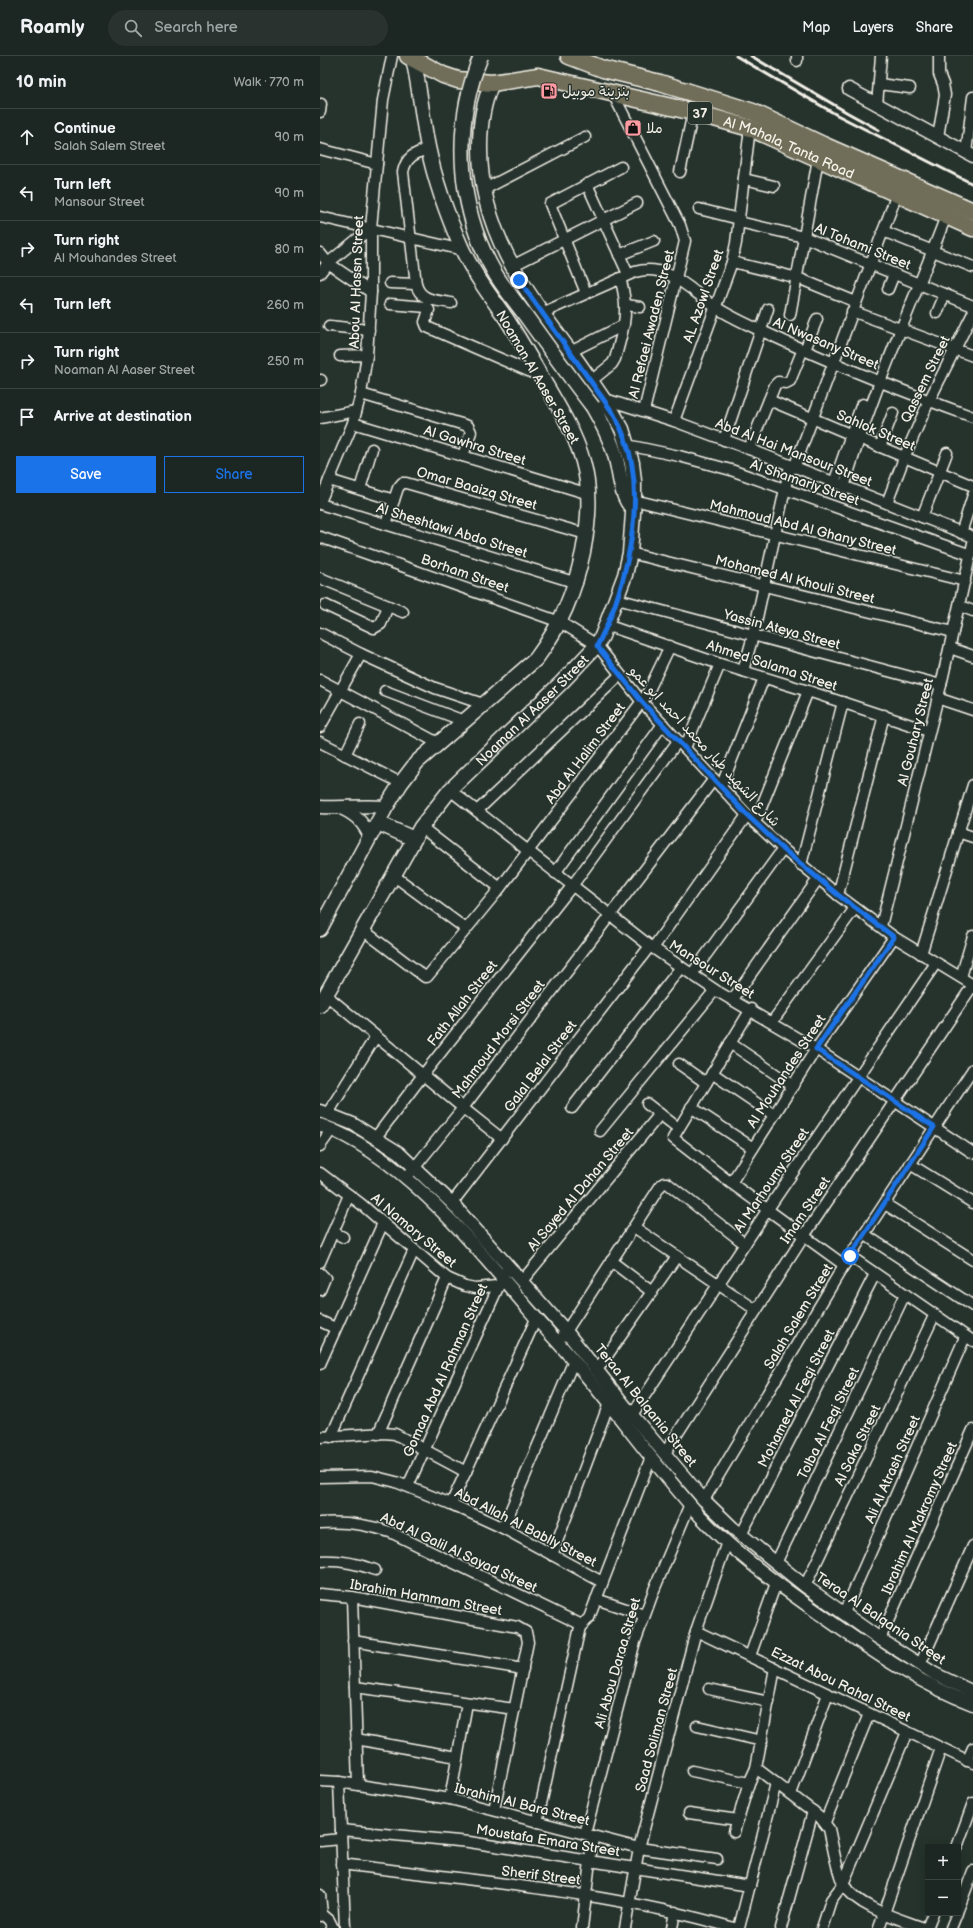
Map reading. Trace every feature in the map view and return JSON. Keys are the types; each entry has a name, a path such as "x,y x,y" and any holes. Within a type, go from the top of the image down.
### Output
{"main road":[{"path":"481,56 468,98 463,134 465,189 481,244 496,275 598,403 620,472 623,496 634,505"},
{"name":"Al Mahala, Tanta Road","path":"569,56 603,69 660,83 753,112 973,211"},
{"name":"Noaman Al Aaser Street","path":"320,929 386,807 401,783 417,762 536,659 550,640 560,622 576,583 586,534 589,494 586,471 581,452 571,427 463,250 449,216 428,149 410,58"},
{"name":"Al Mahala, Tanta Road","path":"410,58 442,75 458,80 492,83 538,76 612,92 750,128 973,228"},
{"name":"Noaman Al Aaser Street","path":"323,1000 421,827 450,790 562,683 597,646 617,599 630,552 634,505 634,481 627,445 622,429 598,403 591,381 542,313 512,266 496,233 483,190 480,165 481,122 487,94 492,83"},
{"path":"378,822 414,839"}],"street":[{"name":"Abou Al Hassn Street","path":"320,503 353,422 361,394 369,330 371,292 371,228 383,100 392,56"},
{"path":"877,105 881,56"},
{"path":"938,137 945,95 939,74 939,56"},
{"path":"879,84 910,88"},
{"path":"849,90 970,154 973,96"},
{"name":"Al Refaei Awaden Street","path":"612,92 680,225 685,241 644,411"},
{"path":"680,172 693,112"},
{"name":"AL Azowl Street","path":"674,421 732,262 739,220 750,128"},
{"path":"483,190 585,137"},
{"path":"320,149 377,164"},
{"path":"428,149 411,157 404,166 416,284 418,292 422,297 451,303"},
{"path":"790,315 798,278 818,159"},
{"path":"586,293 563,240 550,204 586,184 622,167"},
{"path":"744,179 774,186"},
{"path":"586,184 619,255 624,276 626,305 624,326 616,359 591,381"},
{"path":"743,671 753,636 784,489 897,194"},
{"path":"512,266 637,203"},
{"name":"Al Tohami Street","path":"699,209 804,237 973,306"},
{"path":"839,485 854,436 870,407 933,252 946,216"},
{"path":"320,217 463,250"},
{"path":"320,273 328,262 371,228"},
{"path":"883,231 973,267"},
{"path":"619,255 654,241"},
{"path":"320,253 328,262 371,292"},
{"path":"732,262 798,278 901,329 973,356"},
{"name":"Al Nwasany Street","path":"542,313 624,276 641,270 654,269 666,273 676,279 715,307 832,363 973,417"},
{"path":"888,289 894,274"},
{"path":"390,283 416,284"},
{"path":"937,313 945,294"},
{"path":"390,304 427,307 429,310 425,322 427,327 540,376"},
{"path":"626,305 640,307"},
{"path":"724,440 768,309"},
{"name":"Qassem Street","path":"887,503 904,458 929,401 973,313"},
{"path":"749,449 776,383 790,381 817,319"},
{"path":"329,326 369,330"},
{"path":"570,352 624,326"},
{"path":"340,356 367,355"},
{"path":"361,394 468,426 471,432 463,456"},
{"name":"Sahlok Street","path":"769,400 973,486"},
{"name":"Abd Al Hai Mansour Street","path":"598,403 644,411 674,421 973,537"},
{"path":"320,418 356,411"},
{"path":"880,447 893,413"},
{"name":"Al Gawhra Street","path":"353,422 589,494"},
{"name":"Al Shamarly Street","path":"627,445 680,456 731,470 970,555"},
{"path":"360,489 372,449"},
{"path":"922,517 947,453"},
{"path":"329,480 394,500"},
{"name":"Omar Baaizq Street","path":"386,524 400,485 406,483 586,534"},
{"path":"961,533 973,495"},
{"name":"Al Sheshtawi Abdo Street","path":"320,503 576,583"},
{"name":"Mahmoud Abd Al Ghany Street","path":"634,505 775,535 965,581"},
{"name":"Borham Street","path":"320,537 560,622 597,646"},
{"name":"Al Gouhary Street","path":"881,926 938,698 973,543"},
{"name":"Mohamed Al Khouli Street","path":"630,552 953,632"},
{"path":"320,578 403,612"},
{"name":"Yassin Ateya Street","path":"617,599 941,685"},
{"path":"324,606 374,628 381,624 388,606"},
{"path":"960,606 973,611"},
{"name":"Ahmed Salama Street","path":"606,625 720,664 808,690 929,731"},
{"path":"320,633 361,654 435,688 483,704"},
{"name":"شارع الشهيد طيار محمد احمد ابو عمو","path":"597,646 642,702 662,724 747,815 783,849 838,895 894,937 973,985"},
{"name":"Abd Al Halim Street","path":"363,930 426,977 500,888 642,702 651,688 670,646"},
{"path":"950,648 973,656"},
{"path":"320,727 361,654"},
{"name":"Fath Allah Street","path":"376,1137 682,745 720,664"},
{"path":"477,811 620,675"},
{"path":"721,787 764,678"},
{"path":"320,680 438,743"},
{"path":"755,823 808,690"},
{"path":"386,691 464,721"},
{"path":"938,698 973,710"},
{"path":"801,865 843,702"},
{"path":"838,895 884,715"},
{"path":"345,755 360,724"},
{"path":"555,873 662,724"},
{"path":"321,745 345,755 401,783"},
{"name":"Mahmoud Morsi Street","path":"406,1178 463,1108 714,779"},
{"path":"921,954 973,785"},
{"name":"Mansour Street","path":"450,790 651,947 716,990 751,1009 816,1049 973,1153"},
{"path":"320,807 386,807"},
{"path":"343,808 357,817 370,837"},
{"name":"Galal Belal Street","path":"452,1203 651,947 747,815"},
{"path":"421,827 500,888"},
{"path":"958,832 973,837"},
{"path":"692,974 783,849"},
{"path":"393,875 466,929"},
{"path":"733,999 818,879"},
{"path":"772,1022 855,908"},
{"path":"961,977 973,936"},
{"name":"Al Mouhandes Street","path":"731,1183 816,1049 894,937"},
{"name":"Al Marhoumy Street","path":"632,1415 768,1209 936,963"},
{"path":"572,1108 681,967"},
{"name":"Imam Street","path":"665,1453 804,1236 973,985"},
{"path":"600,1131 716,990"},
{"path":"323,1000 376,1036 502,1139"},
{"path":"751,1009 676,1131 674,1139 731,1183 844,1265"},
{"path":"324,1112 376,1036"},
{"path":"730,1043 793,1086"},
{"path":"679,1064 706,1083"},
{"name":"Salah Salem Street","path":"704,1500 844,1265 973,1069"},
{"path":"712,1073 774,1115"},
{"path":"647,1104 660,1114 676,1131"},
{"path":"691,1107 753,1148"},
{"name":"Teraa Al Balqania Street","path":"324,1112 354,1124 398,1152 452,1203 509,1265 566,1331 632,1415 704,1500 741,1535 805,1586 880,1639 920,1665 950,1682 973,1692"},
{"name":"Al Sayed Al Dahan Street","path":"522,1281 660,1114"},
{"name":"Teraa Al Balqania Street","path":"320,1125 332,1129 369,1149 388,1162 436,1206 475,1248 500,1282 574,1360 690,1504 727,1542 776,1583 874,1652 915,1678 973,1704"},
{"path":"320,1146 332,1129"},
{"path":"910,1164 973,1203"},
{"name":"Al Namory Street","path":"320,1174 349,1195 447,1278 465,1286 475,1288 500,1282"},
{"path":"558,1343 664,1183 667,1183 745,1244"},
{"path":"320,1262 328,1254 333,1232 349,1195"},
{"path":"885,1204 973,1260"},
{"path":"320,1364 382,1223"},
{"path":"634,1227 756,1310"},
{"path":"333,1232 343,1237"},
{"path":"864,1234 973,1306"},
{"path":"475,1248 484,1237"},
{"path":"331,1437 414,1250"},
{"path":"597,1370 678,1256"},
{"path":"850,1256 969,1339"},
{"path":"612,1261 652,1292"},
{"name":"Gomaa Abd Al Rahman Street","path":"408,1486 509,1265"},
{"path":"320,1273 325,1278 320,1290"},
{"name":"Mohamed Al Feqi Street","path":"741,1535 875,1274"},
{"path":"378,1434 447,1278"},
{"name":"Tolba Al Feqi Street","path":"776,1563 905,1294"},
{"name":"Al Saka Street","path":"805,1586 934,1316"},
{"path":"451,1504 536,1319"},
{"path":"320,1321 335,1328"},
{"name":"Ali Al Atrash Street","path":"844,1613 969,1339"},
{"path":"502,1528 574,1360"},
{"path":"552,1555 608,1404 614,1392"},
{"name":"Ibrahim Al Makromy Street","path":"880,1639 973,1430"},
{"path":"320,1437 395,1434 466,1472"},
{"path":"537,1822 582,1625 589,1618 651,1456"},
{"name":"Abd Allah Al Bablly Street","path":"320,1477 372,1476 384,1478 408,1486 502,1528 602,1582"},
{"name":"Ali Abou Daraa Street","path":"582,1928 590,1860 589,1835 626,1675 644,1615 690,1504"},
{"name":"Abd Al Galil Al Sayad Street","path":"320,1522 344,1521 359,1523 390,1532 582,1625"},
{"name":"Saad Soliman Street","path":"625,1928 639,1848 696,1630 727,1542"},
{"path":"920,1665 973,1546"},
{"path":"320,1561 343,1561 359,1564 375,1570"},
{"path":"750,1656 776,1583"},
{"name":"Ibrahim Hammam Street","path":"320,1594 352,1597 516,1627 526,1632 528,1642 523,1668"},
{"path":"352,1597 358,1785"},
{"path":"596,1599 644,1615"},
{"name":"Ezzat Abou Rahal Street","path":"696,1630 970,1762"},
{"path":"353,1641 523,1668 494,1810"},
{"path":"734,1832 749,1783 756,1768 775,1668"},
{"path":"355,1687 515,1709"},
{"path":"709,1689 769,1702"},
{"path":"791,1794 828,1694"},
{"path":"450,1799 466,1703"},
{"path":"825,1822 869,1714"},
{"path":"697,1726 762,1741"},
{"path":"822,1928 831,1900 843,1884 907,1732"},
{"path":"356,1739 457,1757"},
{"path":"879,1928 941,1748"},
{"path":"970,1762 973,1748"},
{"path":"756,1768 813,1811 825,1822 829,1829 843,1884 857,1899 885,1913 926,1928 932,1916"},
{"path":"692,1771 749,1783"},
{"name":"Ibrahim Al Bara Street","path":"320,1780 450,1799 639,1848 717,1858"},
{"path":"339,1782 345,1928"},
{"path":"739,1928 776,1783"},
{"path":"958,1844 973,1803"},
{"path":"781,1928 813,1811"},
{"path":"689,1813 738,1820"},
{"name":"Moustafa Emara Street","path":"320,1841 341,1834 469,1842 750,1886"},
{"name":"Sherif Street","path":"342,1864 586,1895 676,1912 714,1925 734,1928"},
{"path":"961,1902 973,1871"},
{"path":"320,1895 321,1915 329,1920 332,1928"},
{"path":"672,1928 676,1912"},
{"path":"951,1928 956,1916"}],"railway":[{"path":"736,56 837,115 973,184"},
{"path":"751,56 879,130"}],"place":[{"name":"بنزينة موبيل","path":"549,91"},
{"name":"ملا","path":"633,128"}],"route":[{"path":"519,280 613,413 622,429 632,463 634,500 630,552 625,575 617,599 597,646 642,702 747,815 801,865 894,937 816,1049 934,1127 850,1256"}]}
